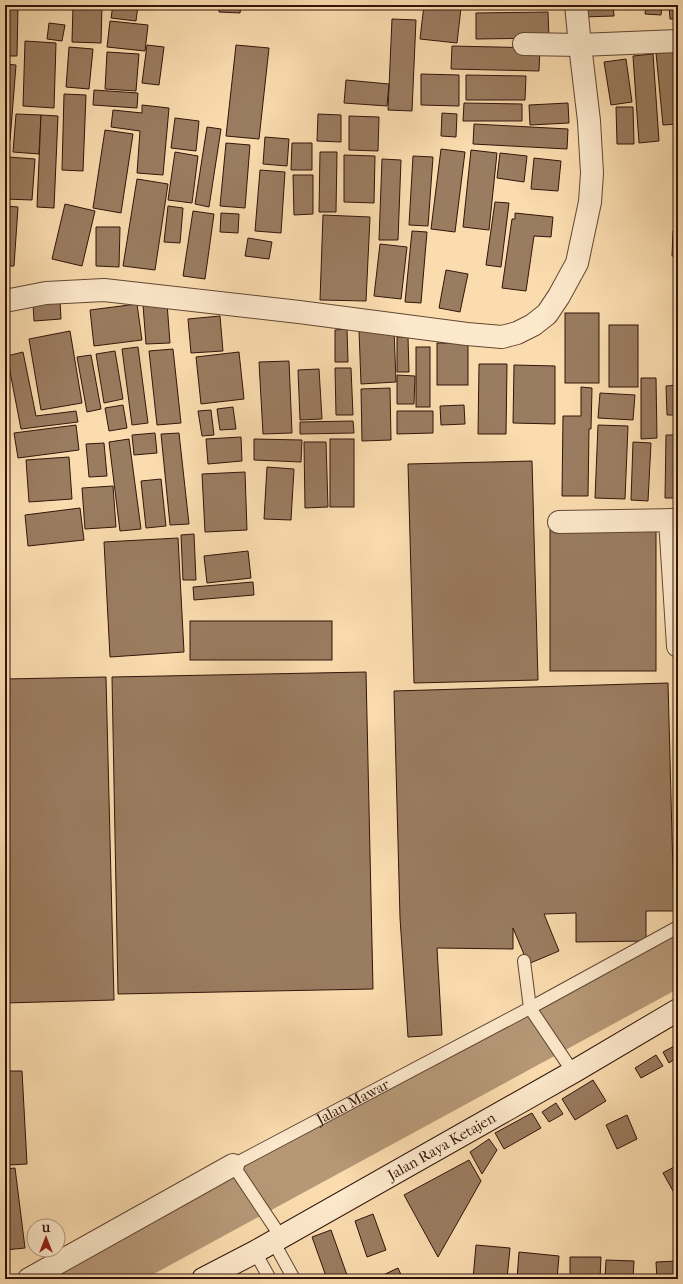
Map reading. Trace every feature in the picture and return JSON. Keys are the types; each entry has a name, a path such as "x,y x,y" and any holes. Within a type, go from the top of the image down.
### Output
{"street":[{"path":"5,301 46,292 104,290 299,312 467,334 502,336 518,333 533,325 547,314 559,296 577,263 590,202 592,173 589,121 576,5"},
{"path":"524,44 580,45 678,41"},
{"path":"559,522 674,520 678,646"},
{"name":"Jalan Raya Ketajen","path":"209,1277 573,1072 678,1010"},
{"name":"Jalan Mawar","path":"29,1279 237,1170"}],"lane":[{"name":"Jalan Mawar","path":"237,1170 678,927"},
{"path":"524,961 530,1008 573,1072"},
{"path":"237,1170 265,1212 270,1243 270,1279"},
{"path":"270,1243 294,1279"}],"building":[{"path":"5,5 18,5 17,56 5,56"},
{"path":"73,5 102,5 101,43 72,42"},
{"path":"113,5 138,5 136,21 111,18"},
{"path":"219,5 241,5 240,13 219,12"},
{"path":"424,5 461,8 457,43 420,39"},
{"path":"472,5 547,5 547,8"},
{"path":"581,5 613,5 614,16 581,17"},
{"path":"646,5 662,5 661,15 645,14"},
{"path":"669,5 678,5 678,19 670,19"},
{"path":"548,12 549,38 476,39 476,13"},
{"path":"392,19 416,20 412,111 388,110"},
{"path":"110,21 148,25 145,51 107,47"},
{"path":"49,23 65,25 62,41 47,39"},
{"path":"25,41 56,43 54,108 23,106"},
{"path":"147,45 164,47 159,85 142,83"},
{"path":"236,45 269,48 259,139 226,136"},
{"path":"452,46 540,48 539,71 451,69"},
{"path":"69,47 93,49 89,89 66,87"},
{"path":"107,52 139,54 136,91 105,89"},
{"path":"673,52 678,104 678,124 663,125 656,53"},
{"path":"653,54 659,141 639,143 633,56"},
{"path":"626,59 632,102 611,105 604,62"},
{"path":"5,64 16,65 10,141 5,140"},
{"path":"421,74 459,75 459,106 421,105"},
{"path":"466,75 526,76 525,100 466,100"},
{"path":"346,80 389,84 387,106 344,103"},
{"path":"94,90 138,93 137,108 93,105"},
{"path":"64,94 86,95 83,171 62,170"},
{"path":"464,103 522,104 522,121 463,121"},
{"path":"568,103 569,123 530,125 529,105"},
{"path":"142,105 169,108 163,175 137,173 140,131 111,127 113,110 142,113"},
{"path":"616,107 633,107 634,144 617,144"},
{"path":"442,113 457,114 456,137 441,136"},
{"path":"16,114 41,115 39,154 13,152"},
{"path":"318,114 341,115 341,142 317,141"},
{"path":"41,115 58,116 54,208 37,207"},
{"path":"349,116 379,117 378,151 349,150"},
{"path":"175,118 199,121 196,151 171,148"},
{"path":"474,124 568,129 567,149 473,144"},
{"path":"207,127 221,129 209,207 195,204"},
{"path":"105,130 133,134 121,213 93,208"},
{"path":"265,137 289,139 287,166 263,164"},
{"path":"226,143 250,145 245,208 220,206"},
{"path":"292,143 312,143 312,170 291,170"},
{"path":"441,149 465,152 455,232 431,229"},
{"path":"471,150 497,153 489,230 463,227"},
{"path":"175,152 198,156 192,203 168,200"},
{"path":"320,152 337,152 336,212 319,212"},
{"path":"500,153 527,156 524,182 497,178"},
{"path":"344,155 375,156 374,203 344,202"},
{"path":"413,156 433,157 428,226 409,225"},
{"path":"8,157 35,159 32,200 5,199"},
{"path":"534,158 561,161 558,191 531,189"},
{"path":"382,159 401,160 398,240 379,240"},
{"path":"260,170 285,172 281,233 255,231"},
{"path":"293,175 313,175 313,214 294,215"},
{"path":"137,179 168,184 155,270 123,266"},
{"path":"495,202 509,203 501,267 486,265"},
{"path":"65,204 95,211 82,266 52,259"},
{"path":"5,206 18,207 14,266 5,266"},
{"path":"168,206 183,208 180,243 164,242"},
{"path":"193,211 214,214 205,279 183,276"},
{"path":"221,213 239,214 238,233 220,232"},
{"path":"515,213 553,217 551,237 534,236 526,291 502,288 512,219 515,219"},
{"path":"323,215 370,217 366,301 320,300"},
{"path":"96,227 120,227 119,267 96,266"},
{"path":"412,231 427,232 421,303 405,302"},
{"path":"673,231 678,231 678,256 672,256"},
{"path":"248,238 272,242 269,259 245,256"},
{"path":"380,244 407,247 401,299 374,296"},
{"path":"446,270 468,274 460,312 439,308"},
{"path":"60,301 61,319 34,321 33,304"},
{"path":"167,303 170,343 146,344 143,305"},
{"path":"137,304 142,340 94,346 90,310"},
{"path":"565,313 599,313 599,383 565,383"},
{"path":"220,316 223,351 191,353 188,319"},
{"path":"609,325 638,325 638,387 609,387"},
{"path":"347,329 348,362 335,362 335,330"},
{"path":"394,329 396,382 361,384 359,330"},
{"path":"70,331 82,403 41,410 29,339"},
{"path":"674,334 678,334 678,376 675,376"},
{"path":"397,337 408,337 409,372 397,372"},
{"path":"437,343 468,343 468,385 437,385"},
{"path":"138,347 148,423 132,425 122,349"},
{"path":"416,347 430,347 430,407 416,407"},
{"path":"173,349 181,423 157,425 149,351"},
{"path":"115,351 123,399 104,403 96,354"},
{"path":"23,352 36,416 76,411 78,422 21,429 7,356"},
{"path":"239,352 244,399 201,404 196,357"},
{"path":"91,355 101,409 87,412 77,357"},
{"path":"289,361 292,433 263,434 259,362"},
{"path":"479,364 507,364 506,434 478,434"},
{"path":"514,365 555,366 555,424 513,423"},
{"path":"335,368 351,368 353,415 336,415"},
{"path":"319,369 322,419 300,420 298,370"},
{"path":"397,375 415,376 414,404 397,404"},
{"path":"641,378 656,378 657,438 641,439"},
{"path":"678,385 678,415 667,415 666,386"},
{"path":"581,387 592,388 591,429 589,429 588,496 562,496 563,416 581,416"},
{"path":"390,388 391,440 362,441 361,389"},
{"path":"600,393 635,395 633,420 598,418"},
{"path":"123,405 127,428 109,431 105,408"},
{"path":"464,405 465,424 441,425 440,406"},
{"path":"233,407 236,429 220,430 217,409"},
{"path":"211,410 214,435 202,436 198,411"},
{"path":"397,411 433,411 433,433 397,434"},
{"path":"353,421 354,433 300,434 300,422"},
{"path":"5,425 8,441 5,442"},
{"path":"76,425 79,450 18,458 14,433"},
{"path":"598,425 628,426 625,499 595,498"},
{"path":"155,433 157,453 134,455 132,435"},
{"path":"179,433 189,524 170,525 161,434"},
{"path":"666,435 677,435 676,498 665,498"},
{"path":"241,437 242,461 208,464 206,439"},
{"path":"129,439 141,529 120,531 109,442"},
{"path":"254,439 302,440 301,462 254,460"},
{"path":"330,439 354,439 354,507 330,507"},
{"path":"304,442 326,442 328,507 305,508"},
{"path":"633,442 651,443 648,501 631,500"},
{"path":"104,443 107,476 89,477 86,444"},
{"path":"69,457 72,499 29,502 26,460"},
{"path":"532,461 538,680 414,683 408,464"},
{"path":"267,467 294,469 291,520 264,519"},
{"path":"245,472 247,530 205,532 202,474"},
{"path":"161,479 166,526 146,528 141,481"},
{"path":"113,486 116,527 85,529 82,488"},
{"path":"80,508 84,540 28,546 25,515"},
{"path":"550,530 656,530 656,671 550,671"},
{"path":"194,534 196,580 183,580 181,535"},
{"path":"178,538 184,652 110,657 104,542"},
{"path":"248,551 251,578 207,583 204,556"},
{"path":"253,582 254,595 194,600 193,587"},
{"path":"190,621 332,621 332,660 190,660"},
{"path":"366,672 373,989 118,994 112,677"},
{"path":"106,677 114,1000 5,1003 5,679"},
{"path":"668,683 674,911 646,911 646,941 576,942 576,913 544,914 559,951 528,964 513,928 513,949 437,948 442,1035 408,1037 400,918 394,691"},
{"path":"678,1044 678,1057 669,1063 663,1052"},
{"path":"656,1055 663,1066 641,1078 635,1068"},
{"path":"5,1071 22,1071 27,1164 9,1165"},
{"path":"593,1080 606,1101 575,1120 562,1099"},
{"path":"556,1103 563,1114 549,1122 542,1112"},
{"path":"532,1113 541,1128 504,1149 495,1133"},
{"path":"627,1115 637,1139 617,1149 606,1125"},
{"path":"489,1139 497,1150 482,1174 470,1152"},
{"path":"469,1160 481,1181 438,1257 404,1195"},
{"path":"678,1165 678,1200 663,1173"},
{"path":"15,1168 25,1248 5,1250 5,1169"},
{"path":"373,1214 386,1250 367,1257 355,1221"},
{"path":"331,1230 347,1275 337,1279 327,1279 312,1237"},
{"path":"476,1245 510,1248 507,1279 473,1279"},
{"path":"519,1252 559,1256 557,1279 517,1279"},
{"path":"570,1257 601,1257 600,1279 570,1279"},
{"path":"606,1260 634,1261 633,1279 605,1279"},
{"path":"678,1261 678,1279 657,1279 656,1262"},
{"path":"398,1268 403,1279 383,1279 381,1276"}],"waterway":[{"path":"88,1279 678,958"}]}
